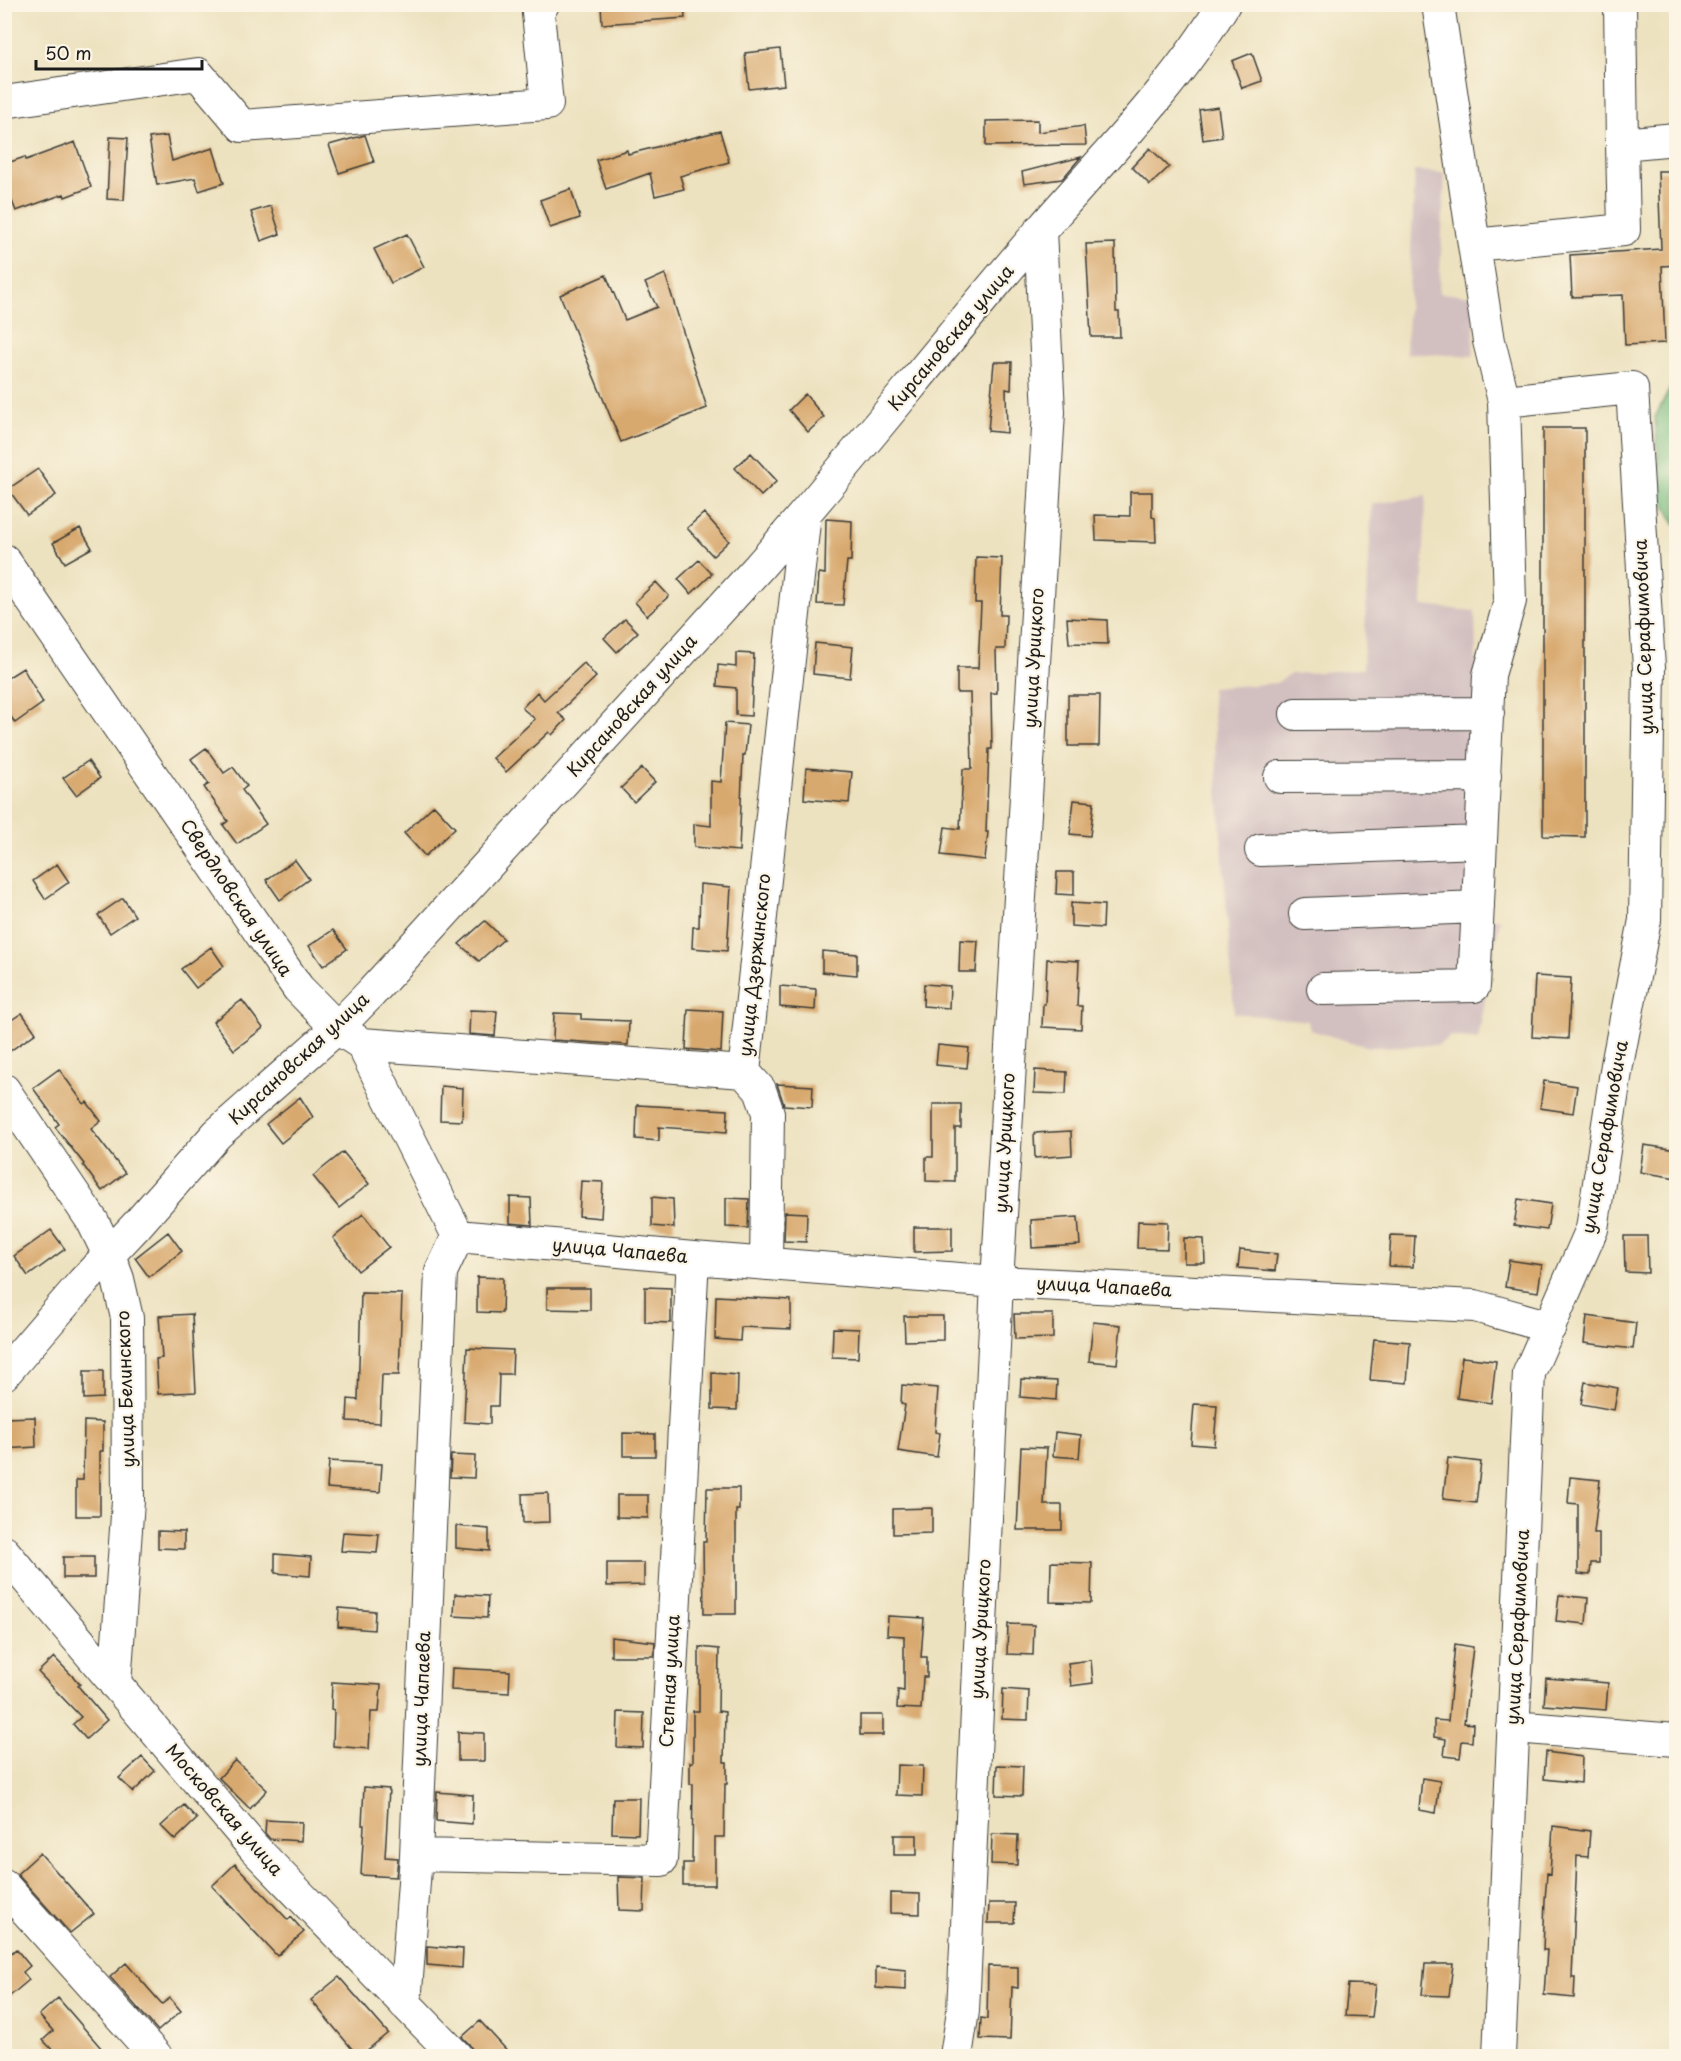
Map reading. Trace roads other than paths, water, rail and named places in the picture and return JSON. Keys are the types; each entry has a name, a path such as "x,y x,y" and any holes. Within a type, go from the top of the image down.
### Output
{"street":[{"path":"4,102 198,74 242,126 548,104 538,13 543,4"},
{"name":"Кирсановская улица","path":"4,1374 83,1282 217,1134 350,1036 379,984 806,513 1040,230 1139,118 1210,28 1224,4"},
{"path":"1323,989 1474,986 1489,675 1510,601 1504,401 1489,341 1438,4"},
{"path":"1474,244 1624,230 1620,4"},
{"path":"1622,144 1677,139"},
{"name":"улица Урицкого","path":"956,2056 963,2011 997,1282 1049,412 1040,230"},
{"name":"улица Серафимовича","path":"1499,2056 1529,1373 1592,1229 1617,1065 1645,920 1649,668 1632,388 1504,401"},
{"name":"улица Дзержинского","path":"350,1036 744,1072 806,513"},
{"name":"Свердловская улица","path":"4,560 298,988 350,1036 458,1236"},
{"path":"1296,714 1488,713"},
{"path":"1280,777 1485,776"},
{"path":"1261,850 1480,842"},
{"path":"1305,914 1478,907"},
{"path":"744,1072 760,1090 768,1113 766,1264"},
{"name":"улица Белинского","path":"4,1090 93,1222 118,1279 127,1318 128,1501 115,1684"},
{"name":"улица Чапаева","path":"405,2004 416,1855 441,1272 458,1236 693,1258 997,1282 1475,1306 1550,1327"},
{"name":"Степная улица","path":"416,1855 661,1860 693,1258"},
{"name":"Московская улица","path":"4,1552 255,1849 456,2056"},
{"path":"1513,1727 1677,1740"},
{"path":"4,1886 156,2056"}]}
